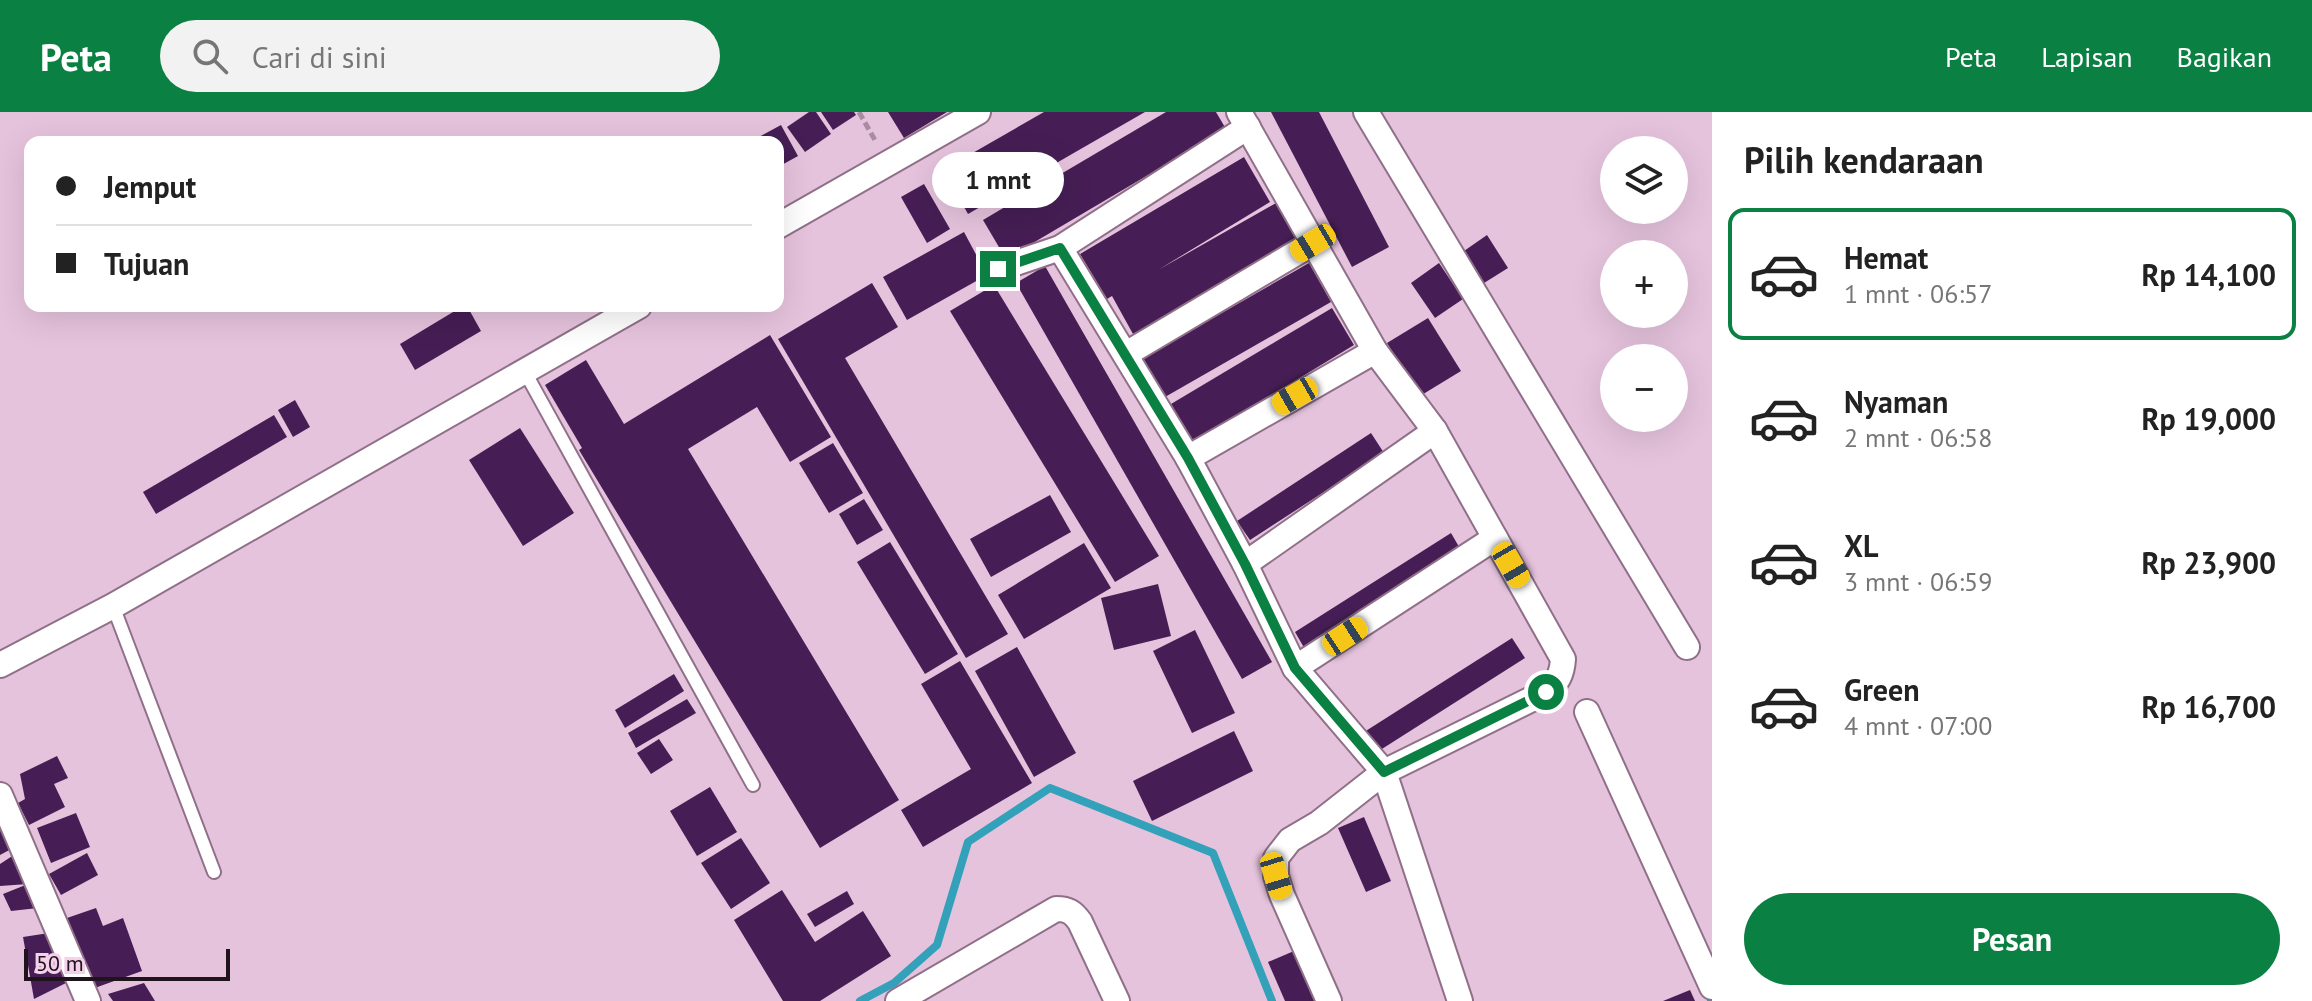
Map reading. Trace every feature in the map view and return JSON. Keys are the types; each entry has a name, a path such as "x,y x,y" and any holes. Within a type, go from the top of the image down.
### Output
{"street":[{"path":"784,222 978,112"},
{"path":"1366,112 1687,647"},
{"path":"998,269 1060,248 1243,120 1375,351 1435,431 1559,648 1563,659 1562,671 1546,692 1384,772 1319,823 1290,840 1276,858 1276,876 1282,895 1329,1001"},
{"path":"1126,354 1313,243"},
{"path":"1060,248 1188,458 1245,564 1295,668 1384,772 1460,1001"},
{"path":"0,665 113,606 629,312"},
{"path":"1188,458 1375,351"},
{"path":"1245,564 1435,431"},
{"path":"1295,668 1495,538"},
{"path":"1587,712 1712,987"},
{"path":"0,795 88,1001"},
{"path":"898,1001 1056,909 1074,913 1080,922 1117,1001"}],"lane":[{"path":"525,372 753,785"},
{"path":"113,606 214,872"}],"path":[{"path":"859,112 887,162"}],"building":[{"path":"809,112 816,112 831,134 805,152 787,127"},
{"path":"821,112 854,112 856,115 833,130"},
{"path":"888,112 947,112 904,138"},
{"path":"1044,112 1145,112 968,214 943,170"},
{"path":"1166,112 1216,112 1226,129 1006,259 983,220"},
{"path":"1271,112 1319,112 1389,247 1352,267"},
{"path":"781,125 798,156 784,164 784,136 761,136"},
{"path":"1244,157 1270,202 1158,270 1276,203 1297,241 1133,334 1112,296 1107,299 1080,254"},
{"path":"924,184 950,229 927,243 901,197"},
{"path":"964,232 987,275 907,320 883,277"},
{"path":"1487,235 1508,268 1484,283 1464,251"},
{"path":"1309,263 1331,302 1165,397 1143,358"},
{"path":"1439,263 1463,299 1435,318 1411,283"},
{"path":"1045,266 1272,662 1242,679 1016,283"},
{"path":"872,283 898,327 845,358 1008,634 966,658 778,339"},
{"path":"994,285 1159,556 1115,582 950,311"},
{"path":"1332,308 1354,345 1194,442 1171,404"},
{"path":"453,312 470,312 481,331 415,370 400,344"},
{"path":"1428,318 1461,371 1420,396 1387,343"},
{"path":"770,335 831,437 790,462 757,407 688,449 899,800 820,848 579,450 582,448 545,385 586,360 624,424"},
{"path":"295,400 310,427 293,437 278,410"},
{"path":"274,415 287,437 156,514 143,492"},
{"path":"520,428 574,513 523,546 469,460"},
{"path":"1371,433 1384,453 1250,540 1237,521"},
{"path":"833,443 863,493 829,513 799,463"},
{"path":"1050,495 1071,532 991,577 970,539"},
{"path":"864,499 883,530 857,545 839,514"},
{"path":"1451,533 1462,552 1306,651 1295,632"},
{"path":"890,542 958,654 925,674 857,562"},
{"path":"1084,543 1111,588 1024,639 998,595"},
{"path":"1158,584 1171,636 1114,650 1101,598"},
{"path":"1195,630 1235,713 1192,733 1153,651"},
{"path":"1512,638 1525,658 1374,754 1361,734"},
{"path":"1017,647 1076,753 1034,777 975,671"},
{"path":"960,661 1032,783 923,847 901,810 971,769 921,684"},
{"path":"674,674 684,691 625,728 615,710"},
{"path":"687,699 696,713 636,748 628,733"},
{"path":"1234,731 1253,771 1152,821 1133,781"},
{"path":"659,739 673,760 651,774 637,753"},
{"path":"57,756 68,778 54,784 65,807 29,825 18,803 25,799 20,774"},
{"path":"710,787 737,832 697,856 670,811"},
{"path":"76,813 90,847 51,863 37,828"},
{"path":"1364,817 1391,881 1366,892 1338,828"},
{"path":"0,824 15,847 0,855"},
{"path":"741,838 770,883 731,909 701,863"},
{"path":"23,849 38,908 11,911 3,894 28,884 0,886 0,864"},
{"path":"87,853 98,875 61,895 49,874"},
{"path":"782,890 815,942 863,911 891,956 820,1001 783,1001 734,920"},
{"path":"847,891 854,904 815,927 807,914"},
{"path":"96,908 103,926 123,918 142,971 92,989 67,918"},
{"path":"49,933 72,980 34,999 23,937"},
{"path":"1294,951 1315,1001 1285,1001 1268,962"},
{"path":"144,983 155,1001 113,1001 108,994"},
{"path":"1690,990 1695,1001 1663,1001"}],"waterway":[{"path":"860,1001 894,983 937,945 968,842 1050,788 1213,853 1272,1001"}],"route":[{"path":"998,269 1060,248 1188,458 1245,564 1295,668 1384,772 1546,692"}]}
